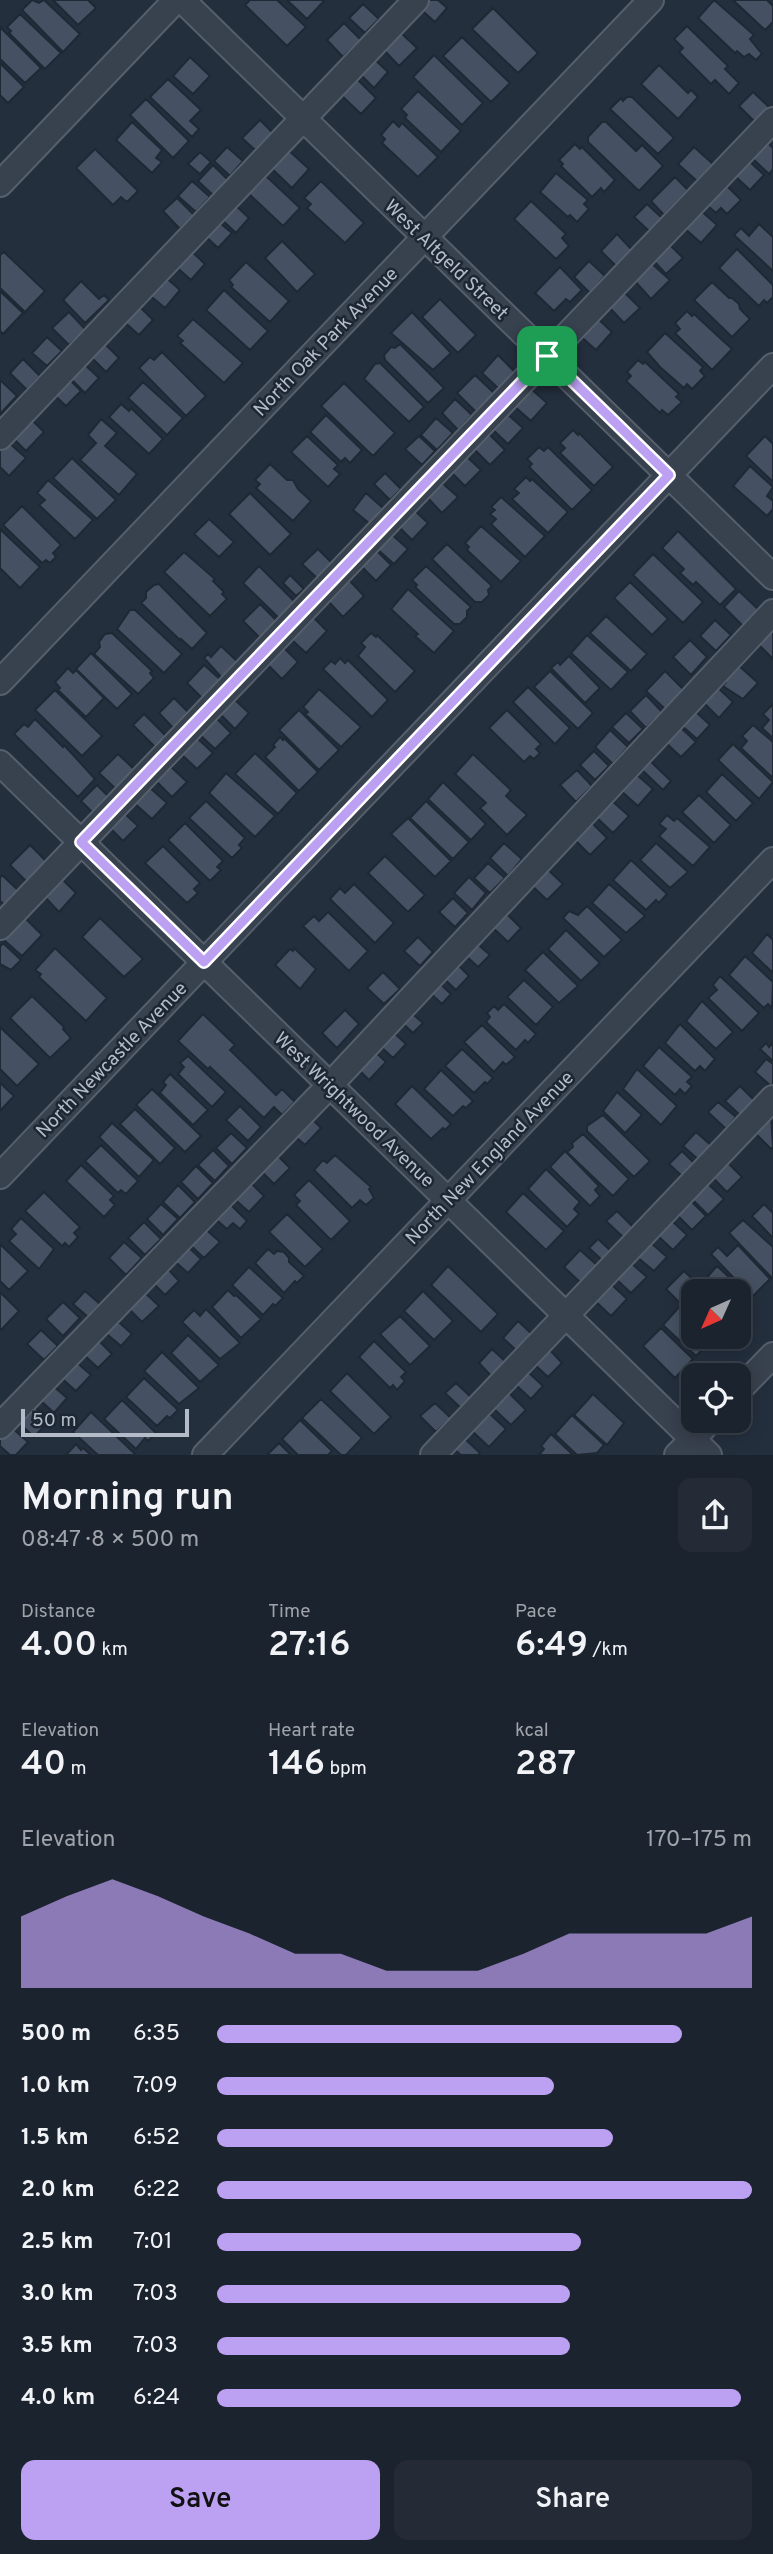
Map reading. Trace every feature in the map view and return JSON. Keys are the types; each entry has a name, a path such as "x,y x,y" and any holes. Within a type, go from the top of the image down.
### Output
{"street":[{"path":"0,184 176,0"},
{"name":"West Altgeld Street","path":"182,0 773,577"},
{"path":"0,436 416,0"},
{"name":"North Oak Park Avenue","path":"0,682 651,0"},
{"path":"0,927 773,120"},
{"name":"North Newcastle Avenue","path":"0,1175 773,366"},
{"path":"0,1426 330,1085 773,612"},
{"name":"West Wrightwood Avenue","path":"0,763 566,1315 693,1450"},
{"name":"North New England Avenue","path":"205,1455 773,860"},
{"path":"433,1455 773,1098"},
{"path":"751,1378 773,1355"},
{"path":"693,1450 703,1433"}],"building":[{"path":"32,0 39,3 44,0 80,34 63,52 22,10"},
{"path":"53,0 88,0 96,8 78,25"},
{"path":"250,0 277,0 306,27 287,46 245,5"},
{"path":"287,0 324,0 324,1 307,19"},
{"path":"425,0 438,0 447,8 435,22 418,7"},
{"path":"714,0 754,35 750,39 762,54 756,60 749,54 744,57 737,51 735,53 698,18"},
{"path":"733,0 767,0 773,6 773,22 765,30"},
{"path":"363,4 379,19 365,33 349,18"},
{"path":"493,8 538,53 518,73 472,29"},
{"path":"20,14 61,53 45,69 9,33 11,31 7,27"},
{"path":"344,23 361,40 343,57 327,40"},
{"path":"687,26 728,66 725,69 739,83 729,94 715,80 711,84 679,52 683,48 674,39"},
{"path":"0,27 41,68 25,83 0,59"},
{"path":"400,32 417,48 399,66 383,49"},
{"path":"462,37 510,83 491,102 443,56"},
{"path":"434,55 483,103 462,125 413,77"},
{"path":"190,57 210,76 193,94 173,76"},
{"path":"372,57 388,72 374,88 358,72"},
{"path":"0,63 24,87 8,103 0,95"},
{"path":"659,65 688,93 691,90 698,97 678,119 641,84"},
{"path":"356,78 376,98 361,114 340,94"},
{"path":"168,79 201,110 190,121 199,129 192,137 150,97"},
{"path":"418,91 461,131 441,152 405,118 407,115 401,109"},
{"path":"753,92 769,107 755,122 739,106"},
{"path":"632,97 674,138 658,154 610,109 621,98 623,101"},
{"path":"146,99 189,141 173,158 130,115"},
{"path":"260,120 273,133 255,150 242,138"},
{"path":"393,121 399,127 402,123 438,157 418,177 382,143 385,139 381,135"},
{"path":"132,122 162,150 156,158 162,162 152,173 116,140"},
{"path":"602,122 606,122 636,151 642,145 663,166 639,191 588,142 588,137"},
{"path":"766,141 773,148 773,169 769,174 751,157"},
{"path":"575,144 580,149 582,147 615,180 604,192 601,188 592,197 561,166 563,164 559,160"},
{"path":"227,147 243,161 230,176 214,161"},
{"path":"285,147 309,169 292,188 268,165"},
{"path":"694,147 713,164 697,181 678,164"},
{"path":"95,149 138,191 127,202 121,197 113,205 76,168"},
{"path":"200,152 211,162 200,174 188,164"},
{"path":"748,160 764,175 750,190 734,175"},
{"path":"213,165 228,180 213,195 198,181"},
{"path":"556,173 588,200 584,204 589,209 577,222 540,192"},
{"path":"266,176 300,208 283,226 249,194"},
{"path":"675,177 688,190 664,215 651,201"},
{"path":"192,181 210,197 196,212 178,196"},
{"path":"321,181 364,223 345,243 307,208 311,204 304,198"},
{"path":"725,184 741,200 727,214 721,208 716,213 708,206"},
{"path":"177,198 194,215 180,229 163,211"},
{"path":"531,201 566,234 562,238 569,246 556,259 514,219"},
{"path":"233,203 249,218 236,233 220,218"},
{"path":"647,204 662,218 649,231 634,217"},
{"path":"699,209 717,225 701,243 683,227"},
{"path":"215,219 232,233 218,248 202,233"},
{"path":"759,224 773,237 773,271 734,235 741,228 749,236"},
{"path":"617,234 633,251 617,267 601,251"},
{"path":"282,241 315,274 297,292 265,258"},
{"path":"668,243 683,258 666,274 652,259"},
{"path":"188,248 205,264 191,280 173,264"},
{"path":"737,249 773,285 773,297 767,303 764,300 759,306 719,268"},
{"path":"4,252 45,291 25,312 0,288 0,255"},
{"path":"589,261 605,276 590,293 574,277"},
{"path":"246,262 289,301 270,322 231,287 233,285 229,280"},
{"path":"650,262 670,280 651,299 633,279"},
{"path":"560,267 582,290 570,302 566,299 554,311 535,293"},
{"path":"163,275 180,290 165,308 147,293"},
{"path":"81,281 99,299 104,295 109,300 85,323 63,300"},
{"path":"712,282 739,304 740,309 750,319 732,337 694,300"},
{"path":"224,290 268,331 250,350 206,310"},
{"path":"0,291 23,313 3,334 0,331"},
{"path":"623,291 640,308 624,323 608,306"},
{"path":"440,299 476,335 458,353 422,317"},
{"path":"136,303 153,320 139,335 121,319"},
{"path":"687,311 692,316 694,314 732,349 712,370 675,333 680,329 675,323"},
{"path":"69,312 86,330 69,345 52,328"},
{"path":"412,312 451,353 433,370 391,333"},
{"path":"596,317 612,332 596,350 579,335"},
{"path":"193,319 243,363 224,383 180,343 183,341 177,336"},
{"path":"665,333 703,367 700,371 705,376 692,389 687,384 684,388 647,352"},
{"path":"47,337 62,351 47,366 32,353"},
{"path":"103,342 119,358 106,372 90,356"},
{"path":"400,344 444,388 428,403 385,360 384,355 391,347 395,348"},
{"path":"162,352 206,396 186,416 139,368 150,357 154,360"},
{"path":"498,355 515,372 499,389 482,373"},
{"path":"23,359 40,376 27,390 10,373"},
{"path":"638,360 643,364 645,362 679,394 676,397 682,402 668,415 662,410 660,413 626,381 631,376 627,372"},
{"path":"83,363 99,378 85,393 70,378"},
{"path":"380,363 424,407 409,422 364,379 375,364"},
{"path":"65,375 81,391 66,406 50,391"},
{"path":"475,375 494,393 476,412 457,393"},
{"path":"0,380 17,396 0,414"},
{"path":"143,382 183,418 167,435 128,398"},
{"path":"344,383 395,433 373,456 321,406"},
{"path":"529,387 547,403 531,421 513,405"},
{"path":"455,399 472,415 458,430 442,413"},
{"path":"121,404 129,411 131,408 163,439 149,454 109,417"},
{"path":"506,413 523,428 508,444 491,428"},
{"path":"326,415 362,450 350,463 345,458 341,462 310,432"},
{"path":"29,417 44,432 26,451 11,436"},
{"path":"436,418 453,433 437,450 421,435"},
{"path":"101,419 117,433 105,446 137,474 119,495 80,460 96,443 88,435"},
{"path":"573,430 613,467 594,486 560,453 565,448 560,443"},
{"path":"488,433 505,450 490,465 473,448"},
{"path":"307,436 338,465 334,469 340,474 328,487 291,452"},
{"path":"419,436 435,451 422,465 405,449"},
{"path":"765,436 773,444 773,482 746,456"},
{"path":"8,442 26,458 9,476 0,467 0,450"},
{"path":"539,447 544,451 548,447 592,490 572,510 529,467 532,464 527,459"},
{"path":"465,455 481,470 465,486 449,470"},
{"path":"72,458 116,500 97,519 53,478"},
{"path":"270,464 287,480 293,480 311,501 293,521 256,488 260,484 255,480"},
{"path":"750,466 773,487 767,496 773,501 773,509 767,516 733,486"},
{"path":"385,473 401,489 390,500 374,484"},
{"path":"526,477 530,481 532,479 568,512 548,533 512,499 519,493 514,489"},
{"path":"48,480 93,520 75,539 39,505 45,500 37,493"},
{"path":"440,481 458,497 442,513 426,496"},
{"path":"250,493 291,534 270,555 229,514"},
{"path":"366,493 383,508 370,524 353,510"},
{"path":"501,497 545,536 525,557 491,524 496,519 490,514 495,510 491,507"},
{"path":"22,506 61,545 53,553 56,557 50,563 46,560 42,563 3,525"},
{"path":"414,510 428,523 412,540 398,526"},
{"path":"209,519 234,542 219,557 194,534"},
{"path":"481,526 521,561 501,582 467,550 469,547 465,543"},
{"path":"0,529 40,567 20,588 0,568"},
{"path":"678,531 736,589 720,605 696,582 693,585 680,573 684,569 662,548"},
{"path":"390,533 408,549 394,564 376,548"},
{"path":"447,544 492,586 488,590 489,595 482,602 475,602 432,559"},
{"path":"318,549 332,563 317,578 302,564"},
{"path":"376,550 391,565 376,581 361,566"},
{"path":"184,552 215,579 213,581 227,599 210,616 164,572"},
{"path":"653,554 703,602 683,623 633,575"},
{"path":"259,566 296,603 281,620 243,583"},
{"path":"426,566 471,607 460,624 454,624 415,587 417,585 412,580"},
{"path":"290,575 304,589 296,596 283,583"},
{"path":"349,580 364,596 343,617 328,601"},
{"path":"630,582 668,619 652,635 614,598"},
{"path":"159,584 207,633 192,649 141,603 146,598 146,592"},
{"path":"408,589 454,631 434,653 391,609"},
{"path":"739,591 761,612 745,628 724,607"},
{"path":"260,604 277,621 260,638 243,621"},
{"path":"130,610 135,610 182,654 164,673 117,629"},
{"path":"606,616 647,654 631,671 590,633"},
{"path":"313,617 327,631 306,653 291,639"},
{"path":"715,620 731,635 716,651 700,636"},
{"path":"773,622 773,659 755,641"},
{"path":"112,633 152,671 150,673 154,678 138,694 94,654 105,634"},
{"path":"371,633 376,637 377,635 415,671 395,692 358,656 365,647 361,643"},
{"path":"587,635 628,672 611,690 571,653"},
{"path":"690,640 707,657 691,675 673,657"},
{"path":"221,646 238,662 223,679 204,658 208,654 211,657"},
{"path":"282,646 298,662 282,679 265,662"},
{"path":"91,653 132,694 117,709 76,669"},
{"path":"569,656 600,688 585,703 551,668 558,662 560,665"},
{"path":"340,658 345,663 348,660 388,700 372,717 323,669 331,661 335,664"},
{"path":"737,664 758,683 743,699 723,686 726,682 723,679"},
{"path":"204,665 221,680 203,699 187,683"},
{"path":"68,668 73,673 76,670 104,698 86,717 58,690 60,688 55,682"},
{"path":"550,671 593,713 578,729 534,687"},
{"path":"665,671 684,690 666,710 646,691"},
{"path":"716,686 733,702 719,718 702,701"},
{"path":"528,687 570,728 555,744 513,702"},
{"path":"319,689 361,727 341,747 305,714 308,712 303,707"},
{"path":"55,690 102,736 82,756 35,710"},
{"path":"646,695 662,712 646,728 630,711"},
{"path":"174,698 190,714 175,730 159,713"},
{"path":"233,698 249,713 235,729 219,713"},
{"path":"773,704 773,738 762,728 769,720 763,714"},
{"path":"299,710 339,750 319,770 279,730"},
{"path":"507,710 541,744 536,749 540,753 534,759 530,756 524,762 489,728"},
{"path":"694,710 710,725 697,739 681,725"},
{"path":"626,713 643,729 629,743 612,727"},
{"path":"144,714 167,737 156,748 133,725"},
{"path":"215,717 231,733 215,749 199,734"},
{"path":"35,719 63,747 64,745 95,779 78,797 14,734 24,724 28,727"},
{"path":"678,725 696,742 681,757 664,741"},
{"path":"753,725 773,742 773,778 741,748 747,741 742,736"},
{"path":"610,730 628,747 613,764 595,747"},
{"path":"280,737 318,772 299,791 265,757"},
{"path":"197,738 213,753 197,769 181,754"},
{"path":"733,744 773,782 759,799 718,760"},
{"path":"594,751 609,766 595,780 580,765"},
{"path":"255,753 297,793 278,814 235,774"},
{"path":"118,754 136,771 117,790 99,773"},
{"path":"473,754 511,790 506,796 527,815 507,835 480,808 486,803 455,774"},
{"path":"648,759 671,781 663,790 640,768"},
{"path":"169,765 187,782 172,797 155,780"},
{"path":"577,770 592,786 576,802 560,785"},
{"path":"226,773 275,816 255,837 209,793"},
{"path":"636,774 653,789 638,806 620,790"},
{"path":"722,774 753,803 736,821 706,792"},
{"path":"443,782 486,824 471,840 428,799"},
{"path":"97,785 111,799 95,815 81,801"},
{"path":"149,787 167,803 152,819 134,803"},
{"path":"699,795 731,825 714,843 682,812"},
{"path":"611,800 629,816 613,833 595,816"},
{"path":"206,801 245,838 239,845 242,848 232,858 189,818"},
{"path":"426,801 469,842 453,859 410,818"},
{"path":"123,812 138,826 123,841 109,827"},
{"path":"667,815 674,821 677,818 710,847 693,866 659,836 666,829 659,824"},
{"path":"408,818 451,861 435,877 391,834"},
{"path":"589,820 607,838 590,855 572,837"},
{"path":"185,823 223,861 217,867 221,870 210,881 168,840"},
{"path":"504,843 522,859 508,876 490,858"},
{"path":"656,843 688,872 670,888 640,860"},
{"path":"30,845 48,863 29,884 10,865"},
{"path":"163,846 200,883 194,889 198,893 187,903 145,863"},
{"path":"385,856 425,895 408,912 368,873"},
{"path":"631,860 667,894 659,903 656,900 646,910 613,880"},
{"path":"488,863 505,878 490,893 474,878"},
{"path":"544,866 563,884 547,900 528,882"},
{"path":"2,875 20,892 6,906 0,901"},
{"path":"60,877 76,893 59,912 43,895"},
{"path":"469,877 486,893 472,910 454,893"},
{"path":"354,884 394,923 375,943 330,899 340,888 345,893"},
{"path":"609,884 645,916 626,933 592,903"},
{"path":"453,898 468,913 455,927 439,912"},
{"path":"587,906 622,940 604,957 563,918 569,911 578,915"},
{"path":"504,911 521,928 508,942 490,925"},
{"path":"328,912 368,951 349,971 303,926 314,916 319,921"},
{"path":"25,918 42,935 22,956 4,940"},
{"path":"100,918 143,959 124,977 82,937"},
{"path":"566,930 600,963 581,981 548,949"},
{"path":"767,934 773,940 773,973 752,953"},
{"path":"418,937 433,952 420,966 404,951"},
{"path":"474,941 490,955 478,967 463,953"},
{"path":"3,943 21,960 11,970 0,964 0,947"},
{"path":"55,948 107,998 86,1021 39,977 41,974 35,970"},
{"path":"294,948 316,969 300,989 275,965"},
{"path":"543,952 578,986 559,1003 525,970"},
{"path":"745,956 773,982 772,1008 768,1004 764,1008 729,975"},
{"path":"454,961 469,976 456,990 440,975"},
{"path":"383,972 400,989 384,1004 367,988"},
{"path":"720,976 759,1013 742,1031 708,998 717,990 713,985"},
{"path":"524,980 553,1007 536,1025 507,997"},
{"path":"437,981 451,994 442,1004 428,991"},
{"path":"32,996 64,1027 71,1038 50,1058 10,1018"},
{"path":"702,1001 733,1032 716,1049 686,1021"},
{"path":"504,1004 536,1034 528,1043 525,1040 516,1050 486,1022 490,1017 487,1013 494,1006 498,1010"},
{"path":"345,1010 359,1024 337,1048 322,1033"},
{"path":"408,1010 423,1023 413,1033 399,1020"},
{"path":"203,1014 235,1045 230,1050 276,1095 282,1089 295,1102 282,1115 274,1107 264,1118 178,1041"},
{"path":"680,1024 715,1059 705,1071 700,1066 695,1071 665,1043"},
{"path":"482,1025 515,1057 506,1065 503,1062 494,1072 464,1042"},
{"path":"0,1027 39,1064 17,1086 0,1069"},
{"path":"390,1029 406,1044 393,1058 377,1043"},
{"path":"766,1043 769,1047 773,1043 773,1061 760,1049"},
{"path":"370,1047 386,1062 369,1080 353,1064"},
{"path":"659,1047 692,1077 687,1082 692,1086 685,1094 680,1089 675,1095 643,1066"},
{"path":"462,1049 493,1078 474,1093 445,1066"},
{"path":"188,1056 226,1092 212,1107 178,1074 184,1067 180,1063"},
{"path":"766,1059 773,1064 771,1086 755,1072"},
{"path":"637,1069 677,1106 661,1125 623,1089"},
{"path":"441,1070 473,1101 453,1116 424,1089"},
{"path":"170,1074 208,1110 193,1125 160,1093 166,1085 163,1082"},
{"path":"0,1083 14,1096 0,1111"},
{"path":"412,1086 451,1124 431,1139 395,1104"},
{"path":"740,1086 756,1102 742,1117 725,1101"},
{"path":"152,1089 201,1136 185,1152 136,1105"},
{"path":"617,1092 642,1115 625,1133 603,1111"},
{"path":"718,1102 736,1117 726,1129 708,1112"},
{"path":"240,1106 261,1127 248,1141 226,1120"},
{"path":"135,1109 175,1148 160,1164 120,1124"},
{"path":"307,1114 321,1128 305,1145 290,1132"},
{"path":"603,1115 650,1161 634,1177 587,1131 587,1126"},
{"path":"771,1115 773,1147 771,1149 755,1133"},
{"path":"112,1123 154,1160 139,1177 99,1137"},
{"path":"696,1132 712,1146 700,1161 683,1146"},
{"path":"231,1133 247,1148 232,1164 216,1148"},
{"path":"583,1134 629,1179 613,1196 567,1152 573,1147 572,1143"},
{"path":"101,1145 138,1181 126,1194 121,1190 118,1193 85,1161"},
{"path":"213,1150 229,1166 215,1181 198,1165"},
{"path":"565,1151 599,1186 595,1190 600,1196 590,1206 550,1167"},
{"path":"682,1151 696,1165 684,1178 669,1164"},
{"path":"274,1152 290,1168 274,1184 258,1168"},
{"path":"335,1155 371,1187 369,1189 374,1198 366,1205 360,1200 352,1208 314,1170 323,1160 327,1163"},
{"path":"727,1162 742,1177 727,1192 712,1177"},
{"path":"81,1165 114,1196 110,1200 115,1205 104,1217 66,1181"},
{"path":"196,1166 213,1183 198,1199 181,1182"},
{"path":"546,1169 580,1202 574,1209 579,1214 567,1227 528,1189"},
{"path":"247,1179 264,1196 249,1212 231,1196"},
{"path":"309,1180 350,1221 331,1240 296,1205 300,1201 294,1195"},
{"path":"706,1182 724,1199 708,1215 691,1198"},
{"path":"178,1185 195,1202 180,1218 163,1202"},
{"path":"44,1192 80,1227 74,1233 78,1237 69,1247 65,1243 62,1246 25,1211"},
{"path":"523,1193 564,1231 546,1250 506,1212"},
{"path":"226,1200 247,1221 240,1229 233,1223 227,1229 212,1216"},
{"path":"690,1200 706,1216 692,1230 677,1215"},
{"path":"161,1204 178,1219 163,1235 147,1219"},
{"path":"764,1204 773,1213 773,1238 752,1216"},
{"path":"617,1211 633,1227 623,1237 606,1221"},
{"path":"287,1214 323,1249 305,1267 269,1232"},
{"path":"21,1218 54,1249 39,1269 9,1241 16,1234 11,1229"},
{"path":"671,1220 687,1235 673,1250 657,1235"},
{"path":"743,1220 773,1247 773,1279 729,1233"},
{"path":"144,1222 161,1239 145,1255 128,1238"},
{"path":"202,1226 220,1242 204,1258 187,1242"},
{"path":"598,1239 612,1252 603,1261 589,1248"},
{"path":"124,1242 142,1258 126,1275 109,1258"},
{"path":"650,1242 667,1257 654,1271 637,1257"},
{"path":"0,1244 28,1271 9,1290 0,1281"},
{"path":"185,1244 201,1259 188,1273 172,1259"},
{"path":"738,1245 770,1279 752,1297 751,1279 735,1279 711,1254 718,1247 727,1256"},
{"path":"268,1249 274,1254 277,1251 284,1252 289,1262 304,1276 284,1293 255,1263"},
{"path":"580,1250 598,1266 582,1284 564,1267"},
{"path":"631,1263 647,1277 631,1293 616,1279"},
{"path":"165,1266 179,1281 165,1295 151,1281"},
{"path":"448,1266 498,1314 481,1332 431,1285"},
{"path":"717,1266 731,1279 706,1279"},
{"path":"249,1267 283,1298 263,1315 232,1285"},
{"path":"684,1271 692,1279 681,1279 681,1304 666,1289"},
{"path":"610,1283 627,1299 611,1316 594,1300"},
{"path":"142,1290 159,1306 142,1322 126,1306"},
{"path":"228,1290 261,1319 241,1338 212,1307"},
{"path":"85,1291 100,1304 88,1317 73,1304"},
{"path":"423,1291 453,1321 434,1340 404,1311"},
{"path":"0,1292 19,1311 1,1330 0,1329"},
{"path":"63,1302 80,1318 63,1336 46,1319"},
{"path":"680,1306 681,1307 681,1342 663,1325"},
{"path":"206,1309 240,1343 220,1359 182,1322 194,1310 200,1316"},
{"path":"400,1316 430,1346 410,1365 380,1334"},
{"path":"113,1317 132,1334 121,1346 102,1330"},
{"path":"518,1321 534,1336 519,1353 503,1338"},
{"path":"661,1328 693,1359 689,1363 681,1363 681,1372 675,1378 643,1346"},
{"path":"41,1330 58,1346 44,1360 27,1344"},
{"path":"188,1335 219,1365 200,1382 171,1353"},
{"path":"96,1338 112,1354 98,1368 82,1353"},
{"path":"374,1341 406,1372 401,1377 405,1381 397,1390 393,1385 390,1388 359,1357"},
{"path":"548,1348 562,1363 548,1377 533,1363"},
{"path":"492,1349 507,1363 493,1378 479,1363"},
{"path":"689,1349 703,1349 696,1356"},
{"path":"162,1352 199,1388 179,1404 144,1371"},
{"path":"74,1360 91,1375 76,1391 59,1376"},
{"path":"528,1372 543,1386 531,1399 516,1385"},
{"path":"347,1373 391,1417 374,1434 330,1391"},
{"path":"144,1378 178,1410 157,1426 126,1397"},
{"path":"456,1383 472,1398 462,1409 445,1393"},
{"path":"52,1385 67,1398 54,1413 39,1399"},
{"path":"509,1393 526,1410 511,1425 494,1409"},
{"path":"593,1394 624,1423 607,1445 574,1415"},
{"path":"321,1399 362,1438 346,1455 341,1455 302,1418"},
{"path":"122,1400 156,1433 148,1441 145,1438 136,1449 104,1419"},
{"path":"435,1403 451,1418 436,1432 420,1416"},
{"path":"33,1405 49,1421 34,1437 17,1421"},
{"path":"91,1412 135,1454 98,1455 73,1432"},
{"path":"489,1413 506,1429 489,1447 472,1431"},
{"path":"572,1415 604,1445 597,1453 577,1455 555,1434"},
{"path":"300,1420 332,1451 328,1455 298,1455 282,1439"},
{"path":"11,1427 28,1442 16,1455 10,1455 0,1446 0,1438"},
{"path":"551,1434 573,1455 539,1455 544,1449 541,1446"},
{"path":"464,1438 480,1453 478,1455 461,1455 454,1449"},
{"path":"279,1443 291,1455 267,1455"},
{"path":"76,1444 81,1450 83,1448 91,1455 66,1455"}],"route":[{"path":"547,356 669,475 204,962 81,842 547,356"}]}
